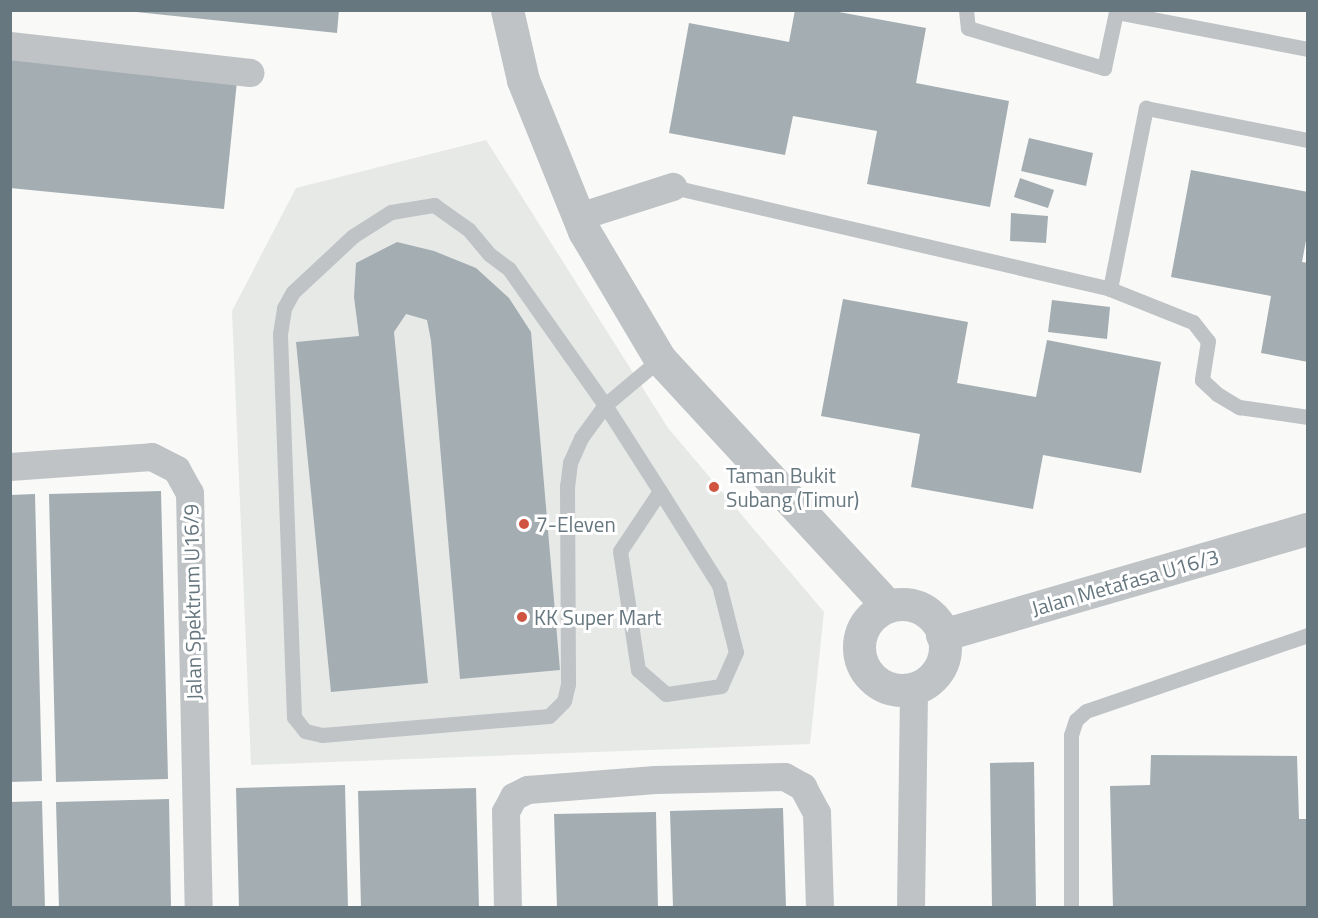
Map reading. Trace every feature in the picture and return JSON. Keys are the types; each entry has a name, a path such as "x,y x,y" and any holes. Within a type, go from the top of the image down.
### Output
{"street":[{"path":"507,10 523,80 579,217 660,359 888,606"},
{"path":"10,46 250,74"},
{"path":"579,217 673,187"},
{"name":"Jalan Spektrum U16/9","path":"10,466 152,457 177,470 190,493 199,908"},
{"name":"Jalan Metafasa U16/3","path":"942,634 1308,529"},
{"path":"900,604 922,609 942,634 940,667 914,688 903,690 882,685 861,660 859,648 864,627 888,606 900,604"},
{"path":"911,908 914,688"},
{"path":"508,908 506,812 513,797 528,790 656,780 785,777 802,787 817,813 819,908"}],"lane":[{"path":"966,10 968,28 1104,68 1111,11 1308,49"},
{"path":"1110,289 1146,108 1308,140"},
{"path":"673,187 1110,289 1193,322 1208,341 1202,380 1217,394 1239,407 1308,417"},
{"path":"660,359 605,405 581,438 570,463 567,486 568,684 564,701 549,716 322,735 305,731 294,717 280,334 284,308 293,292 353,236 391,212 435,205 469,230 489,254 508,269 605,405 660,491 718,585 736,652 721,686 666,694 638,670 620,551 660,491"},
{"path":"1071,908 1071,735 1076,720 1086,711 1308,635"}],"shaded area":[{"path":"486,140 668,428 824,612 810,744 251,765 232,311 296,188"}],"building":[{"path":"117,10 339,10 337,33"},
{"path":"795,10 828,10 926,28 916,83 1009,101 990,207 867,184 877,131 793,116 785,155 669,133 689,23 789,42"},
{"path":"10,59 237,81 224,209 10,188"},
{"path":"1029,138 1093,153 1086,186 1021,171"},
{"path":"1191,170 1308,192 1308,230 1302,262 1308,263 1308,362 1261,353 1271,296 1171,277"},
{"path":"1020,178 1054,190 1048,208 1014,197"},
{"path":"1011,213 1048,216 1046,243 1010,241"},
{"path":"397,242 434,251 476,268 509,298 531,332 560,670 460,679 431,341 427,320 406,314 394,332 428,683 331,692 296,342 359,336 354,297 356,263"},
{"path":"843,299 968,322 957,383 1036,397 1047,340 1161,362 1141,473 1043,455 1033,509 911,487 920,434 821,416"},
{"path":"1052,300 1110,307 1107,339 1048,332"},
{"path":"161,491 168,779 56,782 49,494"},
{"path":"35,494 42,781 10,782 10,495"},
{"path":"1151,755 1297,756 1299,819 1308,819 1308,908 1113,908 1110,786 1150,785"},
{"path":"1034,762 1036,908 992,908 990,763"},
{"path":"345,785 348,908 239,908 236,788"},
{"path":"476,788 479,908 361,908 358,791"},
{"path":"169,799 171,908 59,908 56,802"},
{"path":"42,801 45,908 10,908 10,802"},
{"path":"783,808 786,908 673,908 670,811"},
{"path":"656,812 658,908 557,908 554,814"}],"place":[{"name":"Taman Bukit Subang (Timur)","path":"714,487"},
{"name":"7-Eleven","path":"524,524"},
{"name":"KK Super Mart","path":"522,617"}]}
